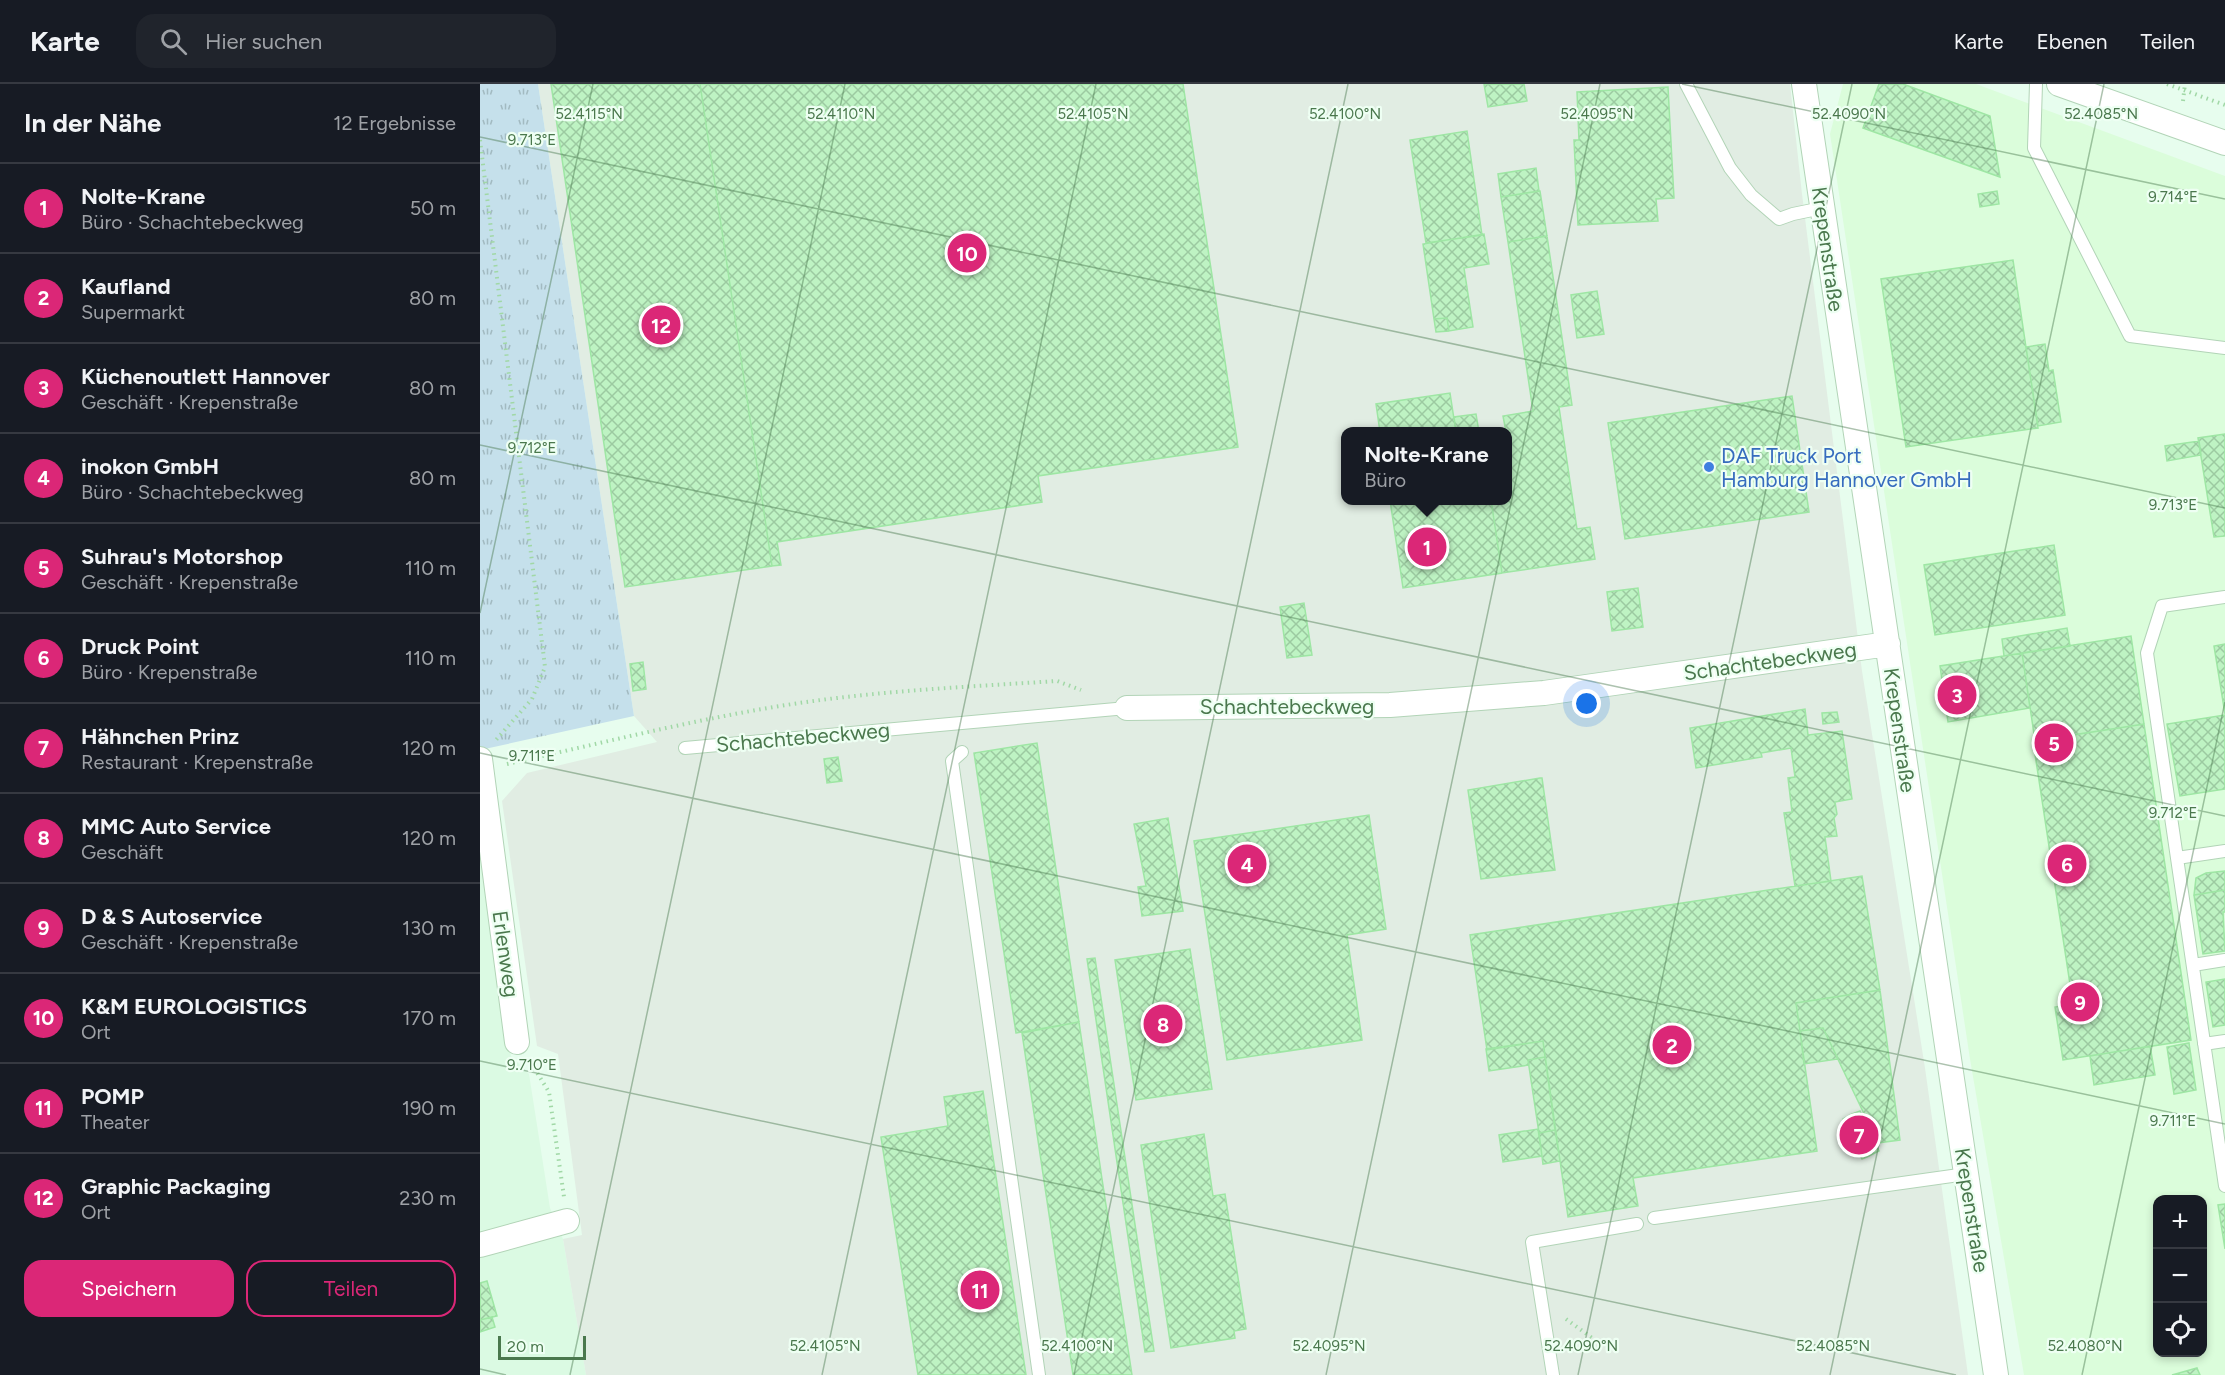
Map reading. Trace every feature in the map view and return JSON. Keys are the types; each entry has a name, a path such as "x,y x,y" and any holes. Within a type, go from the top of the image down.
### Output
{"street":[{"name":"Krepenstraße","path":"1804,84 1996,1375"},
{"path":"2059,84 2225,143"},
{"name":"Schachtebeckweg","path":"1127,708 1390,705 1544,693 1888,644"},
{"name":"Erlenweg","path":"485,752 482,793 518,1042"},
{"path":"480,1245 567,1221"}],"lane":[{"path":"1686,84 1730,168 1751,195 1779,219 1822,208"},
{"path":"2036,84 2034,148 2130,336 2225,348"},
{"path":"2225,597 2162,606 2147,653 2225,1186"},
{"name":"Schachtebeckweg","path":"685,748 1127,708"},
{"path":"962,752 952,761 1039,1375"},
{"path":"2177,858 2225,851"},
{"path":"2193,965 2225,960"},
{"path":"2204,1044 2225,1041"},
{"path":"1553,1375 1532,1242 1648,1222 1966,1174"}],"path":[{"path":"2168,84 2225,105"},
{"path":"480,140 545,667 532,699 485,752"},
{"path":"482,793 505,765 718,717 782,706 897,691 1057,681 1087,692"},
{"path":"518,1042 549,1092 567,1221"},
{"path":"1541,1300 1599,1343"}],"shaded area":[{"path":"538,84 1790,84 1862,671 1925,1068 1968,1375 586,1375 563,1239 582,1235 558,1054 537,1046 502,801 527,773 657,742 634,716"},
{"path":"1843,84 1976,84 2225,176 2225,1375 2024,1375 1970,1059 1830,134"},
{"path":"480,854 511,1056 529,1074 550,1208 563,1239 586,1375 480,1375"}],"green space":[{"path":"480,84 538,84 634,716 480,750"}],"building":[{"path":"551,84 700,84 772,566 625,587"},
{"path":"700,84 1183,84 1238,447 1038,476 1042,502 777,542 781,565 772,566"},
{"path":"1484,84 1524,84 1527,101 1488,107"},
{"path":"1879,84 1903,84 1990,116 2000,177 1863,128"},
{"path":"1668,87 1674,198 1656,199 1658,221 1578,225 1574,140 1579,140 1577,92"},
{"path":"1467,131 1482,235 1426,243 1410,140"},
{"path":"1536,168 1539,191 1501,197 1498,174"},
{"path":"1540,191 1547,236 1508,242 1501,197"},
{"path":"1997,191 1999,204 1980,207 1978,194"},
{"path":"1484,234 1489,264 1464,268 1473,327 1449,331 1447,318 1434,319 1423,244"},
{"path":"1547,236 1572,405 1559,407 1577,529 1590,527 1595,559 1502,573 1492,505 1512,505 1512,427 1505,427 1503,416 1533,411 1508,242"},
{"path":"2013,260 2038,428 1906,447 1881,279"},
{"path":"1597,291 1604,334 1577,338 1571,295"},
{"path":"1447,318 1449,331 1436,332 1434,319"},
{"path":"2045,344 2049,371 2053,370 2061,422 2038,426 2026,347"},
{"path":"1450,393 1455,427 1379,427 1376,404"},
{"name":"DAF Truck Port Hamburg Hannover GmbH","path":"1792,396 1809,512 1625,539 1608,423"},
{"path":"1476,414 1478,427 1455,427 1454,417"},
{"path":"2225,434 2225,536 2214,537 2198,438"},
{"path":"2199,441 2201,455 2167,461 2165,446"},
{"path":"1391,505 1492,505 1502,573 1403,588"},
{"path":"2054,545 2065,615 1935,635 1924,565"},
{"path":"1638,588 1643,627 1612,631 1607,592"},
{"path":"1304,603 1312,655 1287,658 1280,607"},
{"path":"2067,628 2070,646 2004,656 2002,639"},
{"path":"2131,636 2144,724 2035,741 2022,653"},
{"path":"2225,644 2225,714 2214,646"},
{"path":"2022,653 2030,708 1948,722 1940,666"},
{"path":"643,662 646,689 633,691 630,664"},
{"path":"1805,709 1808,735 1842,731 1852,799 1835,802 1837,814 1834,818 1837,836 1825,837 1831,881 1795,886 1784,813 1792,812 1788,778 1795,777 1791,748 1761,753 1762,757 1696,768 1690,728"},
{"path":"1837,712 1839,722 1823,724 1822,713"},
{"path":"2225,715 2225,789 2180,796 2167,724"},
{"path":"2144,724 2191,1040 2063,1060 2055,1007 2073,1004 2033,741"},
{"path":"1037,743 1079,1022 1016,1033 974,753"},
{"path":"838,757 842,781 827,783 824,759"},
{"path":"1542,778 1555,870 1481,879 1468,790"},
{"path":"1369,815 1386,929 1347,935 1362,1040 1227,1060 1194,841"},
{"path":"1168,818 1183,911 1142,916 1138,887 1146,886 1134,824"},
{"path":"2225,871 2225,890 2194,895 2196,878 2206,873"},
{"path":"1862,876 1880,990 1796,1003 1817,1151 1633,1178 1638,1206 1568,1217 1543,1041 1487,1050 1470,935"},
{"path":"2225,890 2225,912 2223,912 2225,951 2203,954 2194,895"},
{"path":"1190,949 1212,1089 1136,1100 1115,960"},
{"path":"1095,958 1154,1351 1145,1352 1087,959"},
{"path":"2225,979 2225,1025 2213,1027 2206,982"},
{"path":"1880,990 1900,1140 1878,1143 1823,1028 1800,1031 1796,1003"},
{"path":"1079,1022 1132,1375 1073,1375 1022,1033"},
{"path":"1823,1028 1838,1059 1804,1064 1800,1031"},
{"path":"1543,1041 1545,1057 1528,1060 1529,1065 1489,1071 1486,1049"},
{"path":"2189,1043 2196,1090 2174,1094 2167,1047"},
{"path":"2150,1046 2155,1075 2094,1085 2090,1056"},
{"path":"1545,1057 1555,1130 1539,1133 1528,1060"},
{"path":"983,1091 1026,1375 918,1375 881,1137 948,1126 944,1097"},
{"path":"1860,1111 1879,1151 1869,1156 1850,1115"},
{"path":"1850,1115 1869,1156 1862,1159 1843,1119"},
{"path":"1538,1129 1542,1156 1503,1162 1499,1135"},
{"path":"1555,1130 1560,1161 1543,1164 1539,1133"},
{"path":"1204,1134 1213,1196 1225,1194 1246,1329 1234,1331 1235,1338 1171,1348 1141,1145"},
{"path":"2225,1204 2225,1249 2218,1205"},
{"path":"487,1281 497,1316 480,1320 480,1283"},
{"path":"492,1317 495,1327 480,1332 480,1320"},
{"path":"2197,1368 2200,1375 2172,1375"}],"place":[{"name":"K&M EUROLOGISTICS","path":"967,253"},
{"name":"Graphic Packaging","path":"661,325"},
{"name":"DAF Truck Port Hamburg Hannover GmbH","path":"1709,467"},
{"name":"Nolte-Krane","path":"1427,547"},
{"name":"Küchenoutlett Hannover","path":"1957,695"},
{"name":"Suhrau's Motorshop","path":"2054,743"},
{"name":"inokon GmbH","path":"1247,864"},
{"name":"Druck Point","path":"2067,864"},
{"name":"D & S Autoservice","path":"2080,1002"},
{"name":"MMC Auto Service","path":"1163,1024"},
{"name":"Kaufland","path":"1672,1045"},
{"name":"Hähnchen Prinz","path":"1859,1135"},
{"name":"POMP","path":"980,1290"}]}
